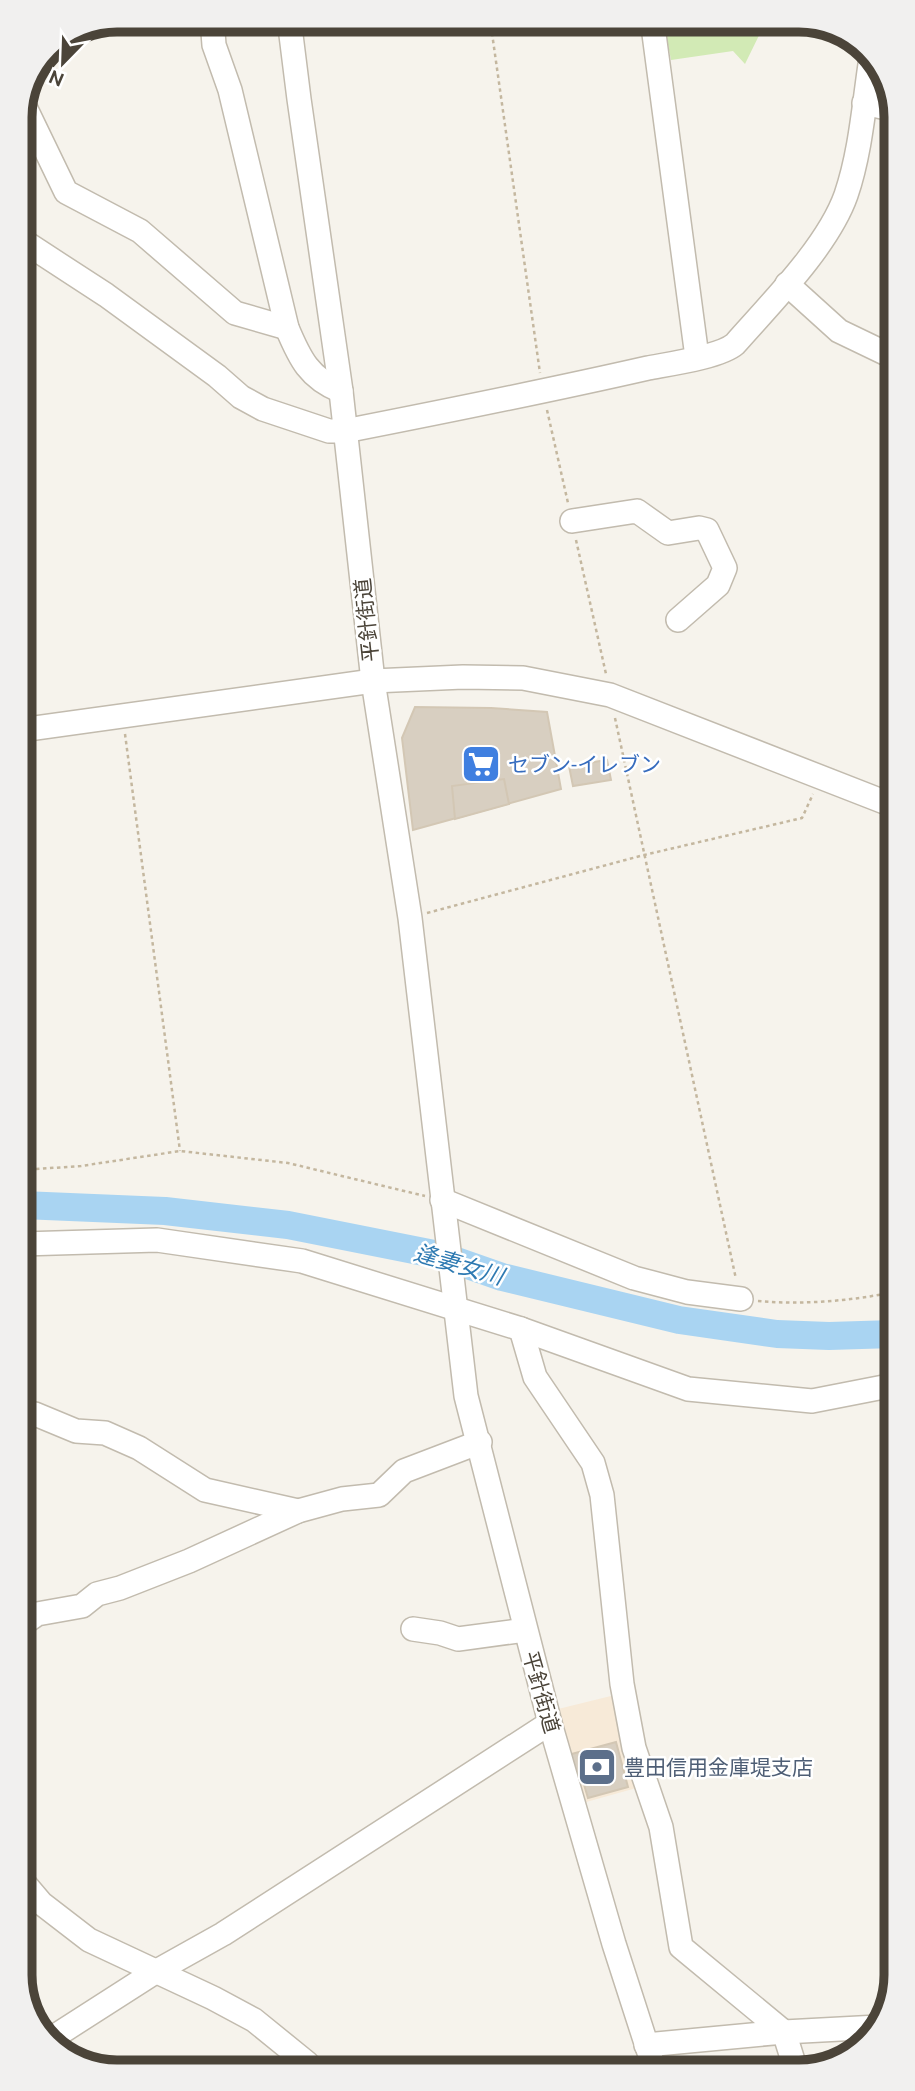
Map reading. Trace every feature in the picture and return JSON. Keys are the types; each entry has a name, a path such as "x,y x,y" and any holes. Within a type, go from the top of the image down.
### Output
{"street":[{"path":"213,32 214,45 230,90 287,328 297,352 314,376 341,391"},
{"name":"平針街道","path":"291,32 341,391 373,681 410,918 467,1396 524,1630 614,1944 651,2060"},
{"path":"654,32 697,357"},
{"path":"32,247 106,295 217,376 241,397 263,409 329,431 345,431 543,392 729,349 787,284 819,243 845,197 855,164 869,69"},
{"path":"864,103 883,107"},
{"path":"32,122 66,192 140,231 235,313 287,328"},
{"path":"787,284 839,331 884,352"},
{"path":"572,521 637,511 668,533 699,528 707,530 725,568 718,585 678,620"},
{"path":"32,729 373,681 463,677 523,678 610,695 884,802"},
{"path":"444,1210 635,1278 687,1292 741,1299"},
{"path":"31,1244 157,1240 302,1261 522,1329 688,1389 812,1401 884,1387"},
{"path":"522,1329 535,1377 593,1463 602,1495 622,1684 634,1748 661,1827 681,1947 784,2032 793,2060"},
{"path":"31,1413 76,1430 105,1433 139,1448 205,1490 298,1511"},
{"path":"31,1618 37,1614 82,1606 97,1594 120,1588 189,1561 298,1511 342,1499 379,1494 404,1471 480,1442"},
{"path":"413,1629 458,1639 524,1630"},
{"path":"56,2035 155,1972 223,1934 550,1723"},
{"path":"31,1891 41,1903 89,1940 254,2020 302,2059"},
{"path":"646,2045 864,2028"}],"path":[{"path":"492,32 543,392 741,1299 795,1304 884,1294"},
{"path":"122,717 180,1151"},
{"path":"410,918 644,855 802,818 821,778"},
{"path":"31,1169 81,1166 180,1151 288,1163 444,1210"}],"shaded area":[{"path":"619,1694 640,1787 579,1804 550,1711"}],"green space":[{"path":"666,32 761,32 745,64 733,51 671,60"}],"building":[{"name":"セブン-イレブン","path":"415,707 547,712 561,789 413,830 402,738"},
{"path":"607,760 611,780 573,786 569,766"},
{"path":"504,779 509,804 455,819 452,786"},
{"name":"豊田信用金庫堤支店","path":"616,1742 628,1787 588,1798 582,1778 575,1779 568,1755"}],"waterway":[{"name":"逢妻女川","path":"31,1205 165,1211 288,1225 439,1255 502,1277 679,1320 777,1334 884,1334"}],"place":[{"name":"セブン-イレブン","path":"481,764"},
{"name":"豊田信用金庫堤支店","path":"597,1767"}]}
